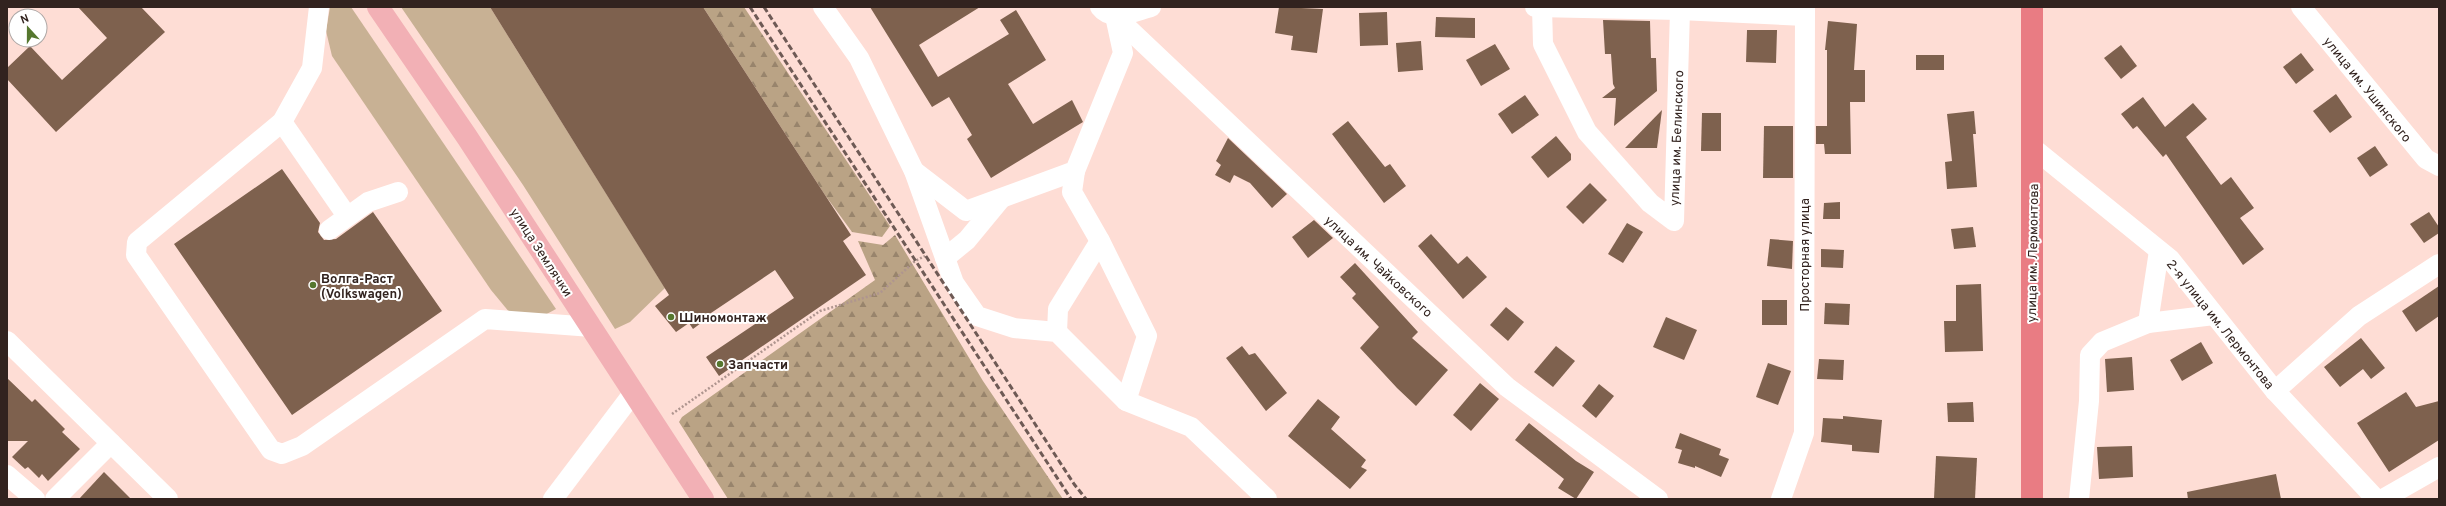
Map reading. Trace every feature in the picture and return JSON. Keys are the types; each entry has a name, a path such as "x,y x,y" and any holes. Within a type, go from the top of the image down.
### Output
{"highway":[{"name":"улица им. Лермонтова","path":"2032,7 2032,499"}],"main road":[{"name":"улица Землячки","path":"378,7 592,327 703,499"}],"street":[{"path":"319,7 312,68 282,122 137,242 136,255 271,450 282,454 302,446 485,319 592,327"},
{"path":"823,7 859,58 914,171 954,283 977,316 1014,328 1057,332 1126,401 1191,427 1267,499"},
{"path":"1126,401 1147,336 1100,241 1072,192 1075,171 1123,52 1111,10 1151,7"},
{"path":"1535,7 1805,12"},
{"name":"улица им. Белинского","path":"1542,7 1543,44 1587,132 1650,203 1674,221 1680,10"},
{"name":"улица им. Ушинского","path":"2301,7 2426,159 2439,166"},
{"name":"улица им. Чайковского","path":"1111,10 1507,387 1658,499"},
{"name":"Просторная улица","path":"1781,499 1804,433 1805,12"},
{"path":"282,122 347,216"},
{"name":"2-я улица им. Лермонтова","path":"2033,148 2170,259 2275,391 2376,499"},
{"path":"914,171 966,211 1001,200 1075,171"},
{"path":"328,230 368,202 398,192"},
{"path":"945,258 967,240 1001,200"},
{"path":"1057,332 1058,310 1100,241"},
{"path":"2148,323 2159,251"},
{"path":"2275,391 2359,316 2439,264"},
{"path":"2078,499 2089,401 2090,355 2102,342 2148,323 2214,315"},
{"path":"7,341 168,499"},
{"path":"553,499 634,392"},
{"path":"55,499 111,443"},
{"path":"2383,499 2439,467"},
{"path":"7,475 35,499"}],"path":[{"path":"656,426 820,311 880,292 915,261 926,256 945,258"}],"shaded area":[{"path":"330,7 351,7 556,309 543,316 510,313 491,290 332,56 326,31"},
{"path":"401,7 490,7 665,288 630,322 615,329 523,185"}],"green space":[{"path":"703,7 744,7 890,226 882,237 852,232 825,195"},
{"path":"895,235 983,381 1063,499 728,499 679,422 682,417 875,280 858,241 883,245"}],"building":[{"path":"78,7 141,7 165,32 56,132 7,79 7,68 28,48 32,48 62,80 107,38"},
{"path":"490,7 703,7 851,235 843,241 866,275 719,376 706,357 794,298 775,270 708,315 709,317 693,329 689,323 676,332 655,306 669,295"},
{"path":"870,7 980,7 919,45 938,77 1009,34 1000,20 1016,10 1046,60 1008,84 1033,124 1072,100 1083,122 991,178 967,139 972,135 949,97 932,107"},
{"path":"1279,7 1323,9 1317,53 1291,50 1293,36 1275,33"},
{"path":"1387,12 1388,45 1360,46 1359,13"},
{"path":"1436,17 1475,18 1475,38 1435,37"},
{"path":"1603,20 1650,21 1651,58 1656,58 1657,91 1614,126 1616,98 1602,98 1615,88 1613,84 1611,54 1605,54"},
{"path":"1828,21 1857,24 1854,70 1865,70 1865,102 1850,102 1851,154 1825,154 1824,144 1816,144 1816,126 1827,126 1827,50 1825,50"},
{"path":"1747,30 1777,30 1776,63 1746,62"},
{"path":"1421,41 1423,70 1398,72 1396,43"},
{"path":"1495,44 1510,69 1481,86 1466,60"},
{"path":"2121,45 2137,66 2121,79 2104,58"},
{"path":"2301,53 2314,70 2296,84 2283,67"},
{"path":"1916,55 1944,55 1944,70 1916,70"},
{"path":"2336,94 2352,117 2330,133 2313,111"},
{"path":"1525,95 1539,115 1512,134 1498,114"},
{"path":"2143,97 2165,127 2193,103 2207,119 2186,137 2221,185 2231,177 2254,208 2240,218 2264,249 2243,265 2166,154 2163,157 2137,126 2133,129 2121,114"},
{"path":"1662,110 1657,148 1625,148"},
{"path":"1974,111 1976,134 1973,134 1977,187 1947,189 1945,162 1952,161 1947,114"},
{"path":"1702,113 1721,113 1721,151 1701,151"},
{"path":"1348,121 1385,167 1390,164 1406,186 1384,203 1332,134"},
{"path":"1764,126 1793,126 1793,178 1763,178"},
{"path":"1556,136 1571,154 1571,160 1548,178 1531,157"},
{"path":"1228,138 1287,194 1272,208 1250,183 1234,175 1230,183 1215,175 1221,165 1216,161"},
{"path":"2375,146 2388,165 2370,177 2357,158"},
{"name":"Волга-Раст (Volkswagen)","path":"282,169 320,223 318,232 324,240 336,239 373,212 442,311 292,415 174,244"},
{"path":"1590,183 1607,200 1583,224 1566,207"},
{"path":"1840,202 1840,219 1823,219 1824,203"},
{"path":"2429,212 2439,227 2439,233 2424,243 2410,224"},
{"path":"1314,220 1333,238 1308,258 1292,237"},
{"path":"1627,223 1643,232 1623,263 1608,254"},
{"path":"1973,227 1976,247 1954,249 1951,229"},
{"path":"1431,234 1458,264 1467,256 1487,277 1463,299 1418,246"},
{"path":"1770,239 1793,241 1792,269 1767,266"},
{"path":"1821,249 1844,250 1843,268 1821,267"},
{"path":"1355,263 1418,332 1412,338 1448,370 1416,406 1360,348 1379,327 1352,298 1356,294 1340,277"},
{"path":"1981,284 1983,351 1945,352 1944,321 1956,321 1956,285"},
{"path":"2439,286 2439,316 2416,332 2402,311"},
{"path":"1762,300 1787,300 1787,325 1762,325"},
{"path":"1825,303 1850,304 1849,325 1824,324"},
{"path":"1506,307 1524,322 1508,341 1490,325"},
{"path":"1666,317 1697,330 1684,360 1653,347"},
{"path":"2361,338 2385,368 2371,379 2363,369 2340,387 2324,367"},
{"path":"2201,342 2213,363 2182,381 2170,360"},
{"path":"1242,346 1249,355 1255,353 1287,393 1266,411 1226,358"},
{"path":"1556,346 1575,361 1553,387 1534,372"},
{"path":"2132,357 2134,390 2107,392 2105,359"},
{"path":"1819,359 1844,360 1843,380 1817,379"},
{"path":"1768,363 1791,371 1778,405 1756,397"},
{"path":"7,378 32,402 35,399 65,429 62,432 80,449 48,481 42,474 39,478 28,467 25,469 12,457 28,441 7,441"},
{"path":"1480,383 1499,399 1471,431 1453,415"},
{"path":"1599,384 1614,396 1596,418 1582,406"},
{"path":"2406,392 2416,407 2439,401 2439,440 2389,472 2357,423"},
{"path":"1318,399 1340,417 1331,429 1366,460 1361,467 1367,470 1350,489 1288,436"},
{"path":"1973,402 1974,422 1948,422 1947,403"},
{"path":"1843,416 1882,420 1879,453 1852,451 1852,445 1821,442 1823,418 1843,419"},
{"path":"1529,423 1576,461 1594,472 1576,499 1558,488 1564,479 1515,440"},
{"path":"1680,433 1721,449 1719,455 1729,459 1721,477 1695,466 1695,468 1678,463 1682,450 1675,448"},
{"path":"2132,446 2133,477 2099,479 2097,447"},
{"path":"1936,456 1977,458 1975,499 1934,499"},
{"path":"104,472 131,499 79,499"},
{"path":"2276,474 2281,499 2188,499 2187,492"}],"railway":[{"path":"750,7 1071,499"},
{"path":"764,7 1074,484 1086,499"}],"place":[{"name":"Волга-Раст (Volkswagen)","path":"313,285"},
{"name":"Шиномонтаж","path":"671,317"},
{"name":"Запчасти","path":"720,364"}]}
